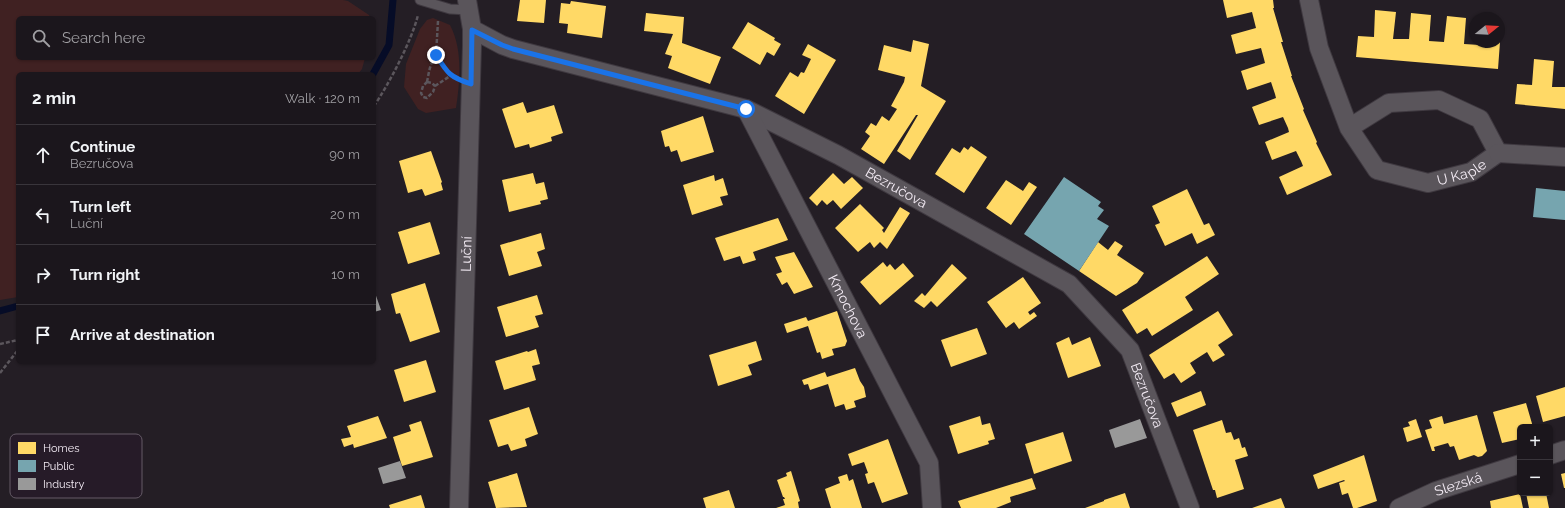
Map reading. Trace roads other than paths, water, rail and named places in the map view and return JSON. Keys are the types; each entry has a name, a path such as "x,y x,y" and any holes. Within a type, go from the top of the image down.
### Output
{"street":[{"name":"U Kaple","path":"1309,0 1319,48 1349,128 1377,170 1428,183 1471,172 1498,153 1565,157"},
{"name":"Luční","path":"459,508 472,30 468,5"},
{"name":"Bezručova","path":"472,30 513,49 746,109 838,155 1070,284 1130,350 1190,508"},
{"name":"U Kaple","path":"1349,128 1389,103 1439,100 1480,119 1498,153"},
{"name":"Kmochova","path":"746,109 929,463 932,508"},
{"path":"1553,454 1565,450"},
{"name":"Slezská","path":"1399,508 1436,492 1517,465"}],"lane":[{"path":"421,0 459,10 468,5"}],"waterway":[{"path":"374,72 389,45 393,0"},
{"path":"0,311 16,307"}]}
